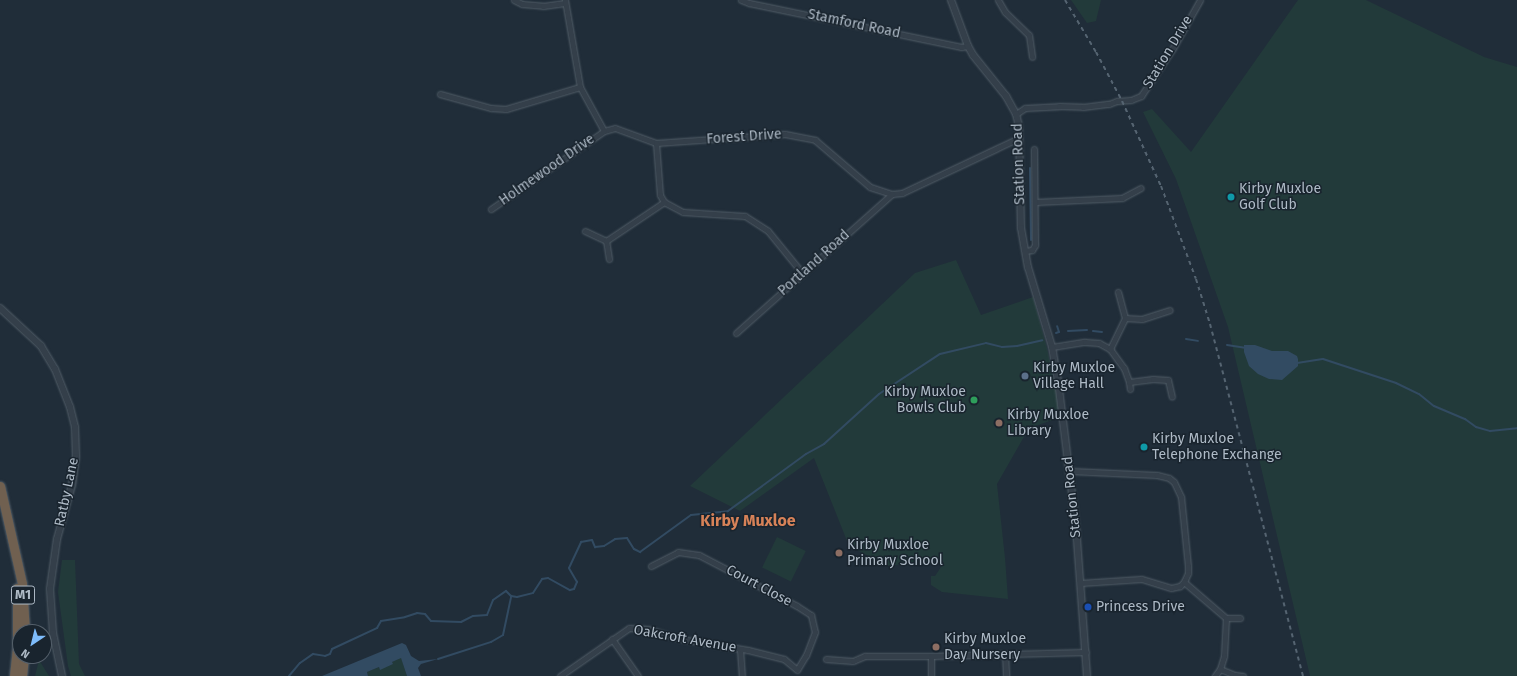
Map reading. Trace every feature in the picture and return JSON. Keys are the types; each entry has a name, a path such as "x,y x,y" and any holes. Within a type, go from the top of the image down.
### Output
{"highway":[{"name":"M1","path":"0,486 22,584 24,624"},
{"name":"M1","path":"14,676 18,620 16,558"},
{"path":"22,676 23,664"}],"street":[{"path":"514,0 522,4 543,6 565,2 580,87 604,131"},
{"name":"Stamford Road","path":"741,0 749,3 961,47 968,46"},
{"name":"Station Road","path":"951,0 968,46 973,55 1006,96 1016,114 1019,138 1021,228 1025,251 1052,347 1070,471 1087,676"},
{"path":"998,0 1005,12 1029,34 1032,57"},
{"name":"Station Drive","path":"1016,114 1025,108 1059,106 1083,107 1131,100 1141,96 1173,48 1200,0"},
{"path":"440,94 492,108 506,109 580,87"},
{"name":"Forest Drive","path":"604,131 615,128 656,143 785,134 815,140 870,186 892,194"},
{"name":"Holmewood Drive","path":"491,209 604,131"},
{"path":"892,194 902,193 1019,138"},
{"path":"656,143 660,195 664,202 683,212 745,216 768,231 803,274"},
{"name":"Station Road","path":"1025,251 1032,250 1035,245 1034,149"},
{"path":"1035,202 1122,198 1141,188"},
{"name":"Portland Road","path":"736,333 892,194"},
{"path":"606,241 664,202"},
{"path":"585,232 606,241"},
{"path":"606,241 609,259"},
{"path":"1110,349 1125,318 1118,292"},
{"name":"Ratby Lane","path":"0,308 40,346 55,369 70,407 74,427 76,457 72,486 57,539 50,589 53,633 62,676"},
{"path":"1125,318 1142,319 1170,310"},
{"path":"1052,347 1085,342 1099,343 1110,349 1118,357 1129,382 1130,389"},
{"path":"1129,382 1153,379 1168,380 1172,397"},
{"path":"1070,471 1157,475 1169,478 1174,482 1181,497 1188,566 1188,573 1184,582 1180,586 1171,588 1141,579 1080,583"},
{"name":"Court Close","path":"651,566 678,552 699,555 797,606 811,615 815,632 806,655 796,670"},
{"path":"1184,582 1226,618 1240,618"},
{"path":"1215,676 1220,669 1224,656 1226,618"},
{"name":"Oakcroft Avenue","path":"560,676 629,628 648,629 681,639 740,649 784,659 796,670"},
{"path":"612,639 638,676"},
{"path":"740,649 742,676"},
{"path":"826,659 853,661 865,656 1086,652"},
{"path":"1005,654 1006,676"},
{"path":"931,656 931,676"},
{"path":"1220,669 1235,675 1243,676"},
{"path":"796,670 798,676"}],"green space":[{"path":"1071,0 1101,0 1096,21 1087,23"},
{"name":"Kirby Muxloe Golf Club","path":"1298,0 1366,0 1484,57 1517,67 1517,676 1310,676 1228,327 1176,179 1143,112 1152,109 1191,152"},
{"path":"956,260 981,315 1033,297 1047,348 1062,417 1029,428 997,484 1008,599 942,592 931,585 931,576 935,576 943,564 937,560 888,566 849,546 814,458 740,511 690,486 915,273"},
{"path":"777,537 806,551 791,582 762,568"},
{"path":"62,560 75,560 79,664 85,676 71,676 68,666 58,592"},
{"path":"401,657 407,676 368,676 367,672 379,667 380,669"},
{"path":"38,664 42,664 49,676 35,676"}],"water":[{"path":"1244,345 1255,345 1272,351 1288,351 1297,356 1298,366 1282,380 1269,379 1258,374 1249,366 1244,352"},
{"path":"402,643 406,645 411,656 419,661 438,659 421,664 418,668 421,676 407,676 401,658 392,662 393,664 380,670 379,667 367,672 368,676 322,676"}],"waterway":[{"path":"1030,168 1031,240"},
{"path":"1056,333 1059,332 1057,326"},
{"path":"1068,331 1087,330"},
{"path":"1093,331 1102,332"},
{"path":"1186,339 1198,341"},
{"path":"289,676 300,663 313,654 325,656 330,654 332,649 377,628 381,621 405,617 417,613 425,614 431,621 461,622 473,616 487,615 493,600 506,591 511,596 517,597 533,593 542,579 548,578 570,590 574,589 577,582 569,568 581,542 592,540 595,547 604,546 615,539 627,538 634,549 640,552 691,515 728,511 806,454 824,444 879,394 940,354 986,343 1002,347 1017,346 1042,340"},
{"path":"1227,345 1245,348"},
{"path":"1297,363 1323,359 1396,383 1419,394 1434,406 1465,419 1476,427 1490,431 1517,428"},
{"path":"438,659 491,642 503,635 511,596"}],"railway":[{"path":"1065,0 1096,52 1122,101 1161,186 1196,279 1210,324 1303,676"}],"place":[{"name":"Kirby Muxloe Golf Club","path":"1231,197"},
{"name":"Kirby Muxloe Village Hall","path":"1025,376"},
{"name":"Kirby Muxloe Bowls Club","path":"974,400"},
{"name":"Kirby Muxloe Library","path":"999,423"},
{"name":"Kirby Muxloe Telephone Exchange","path":"1144,447"},
{"name":"Kirby Muxloe Primary School","path":"839,553"},
{"name":"Princess Drive","path":"1088,607"},
{"name":"Kirby Muxloe Day Nursery","path":"936,647"}],"district":[{"name":"Kirby Muxloe","path":"748,521"}]}
